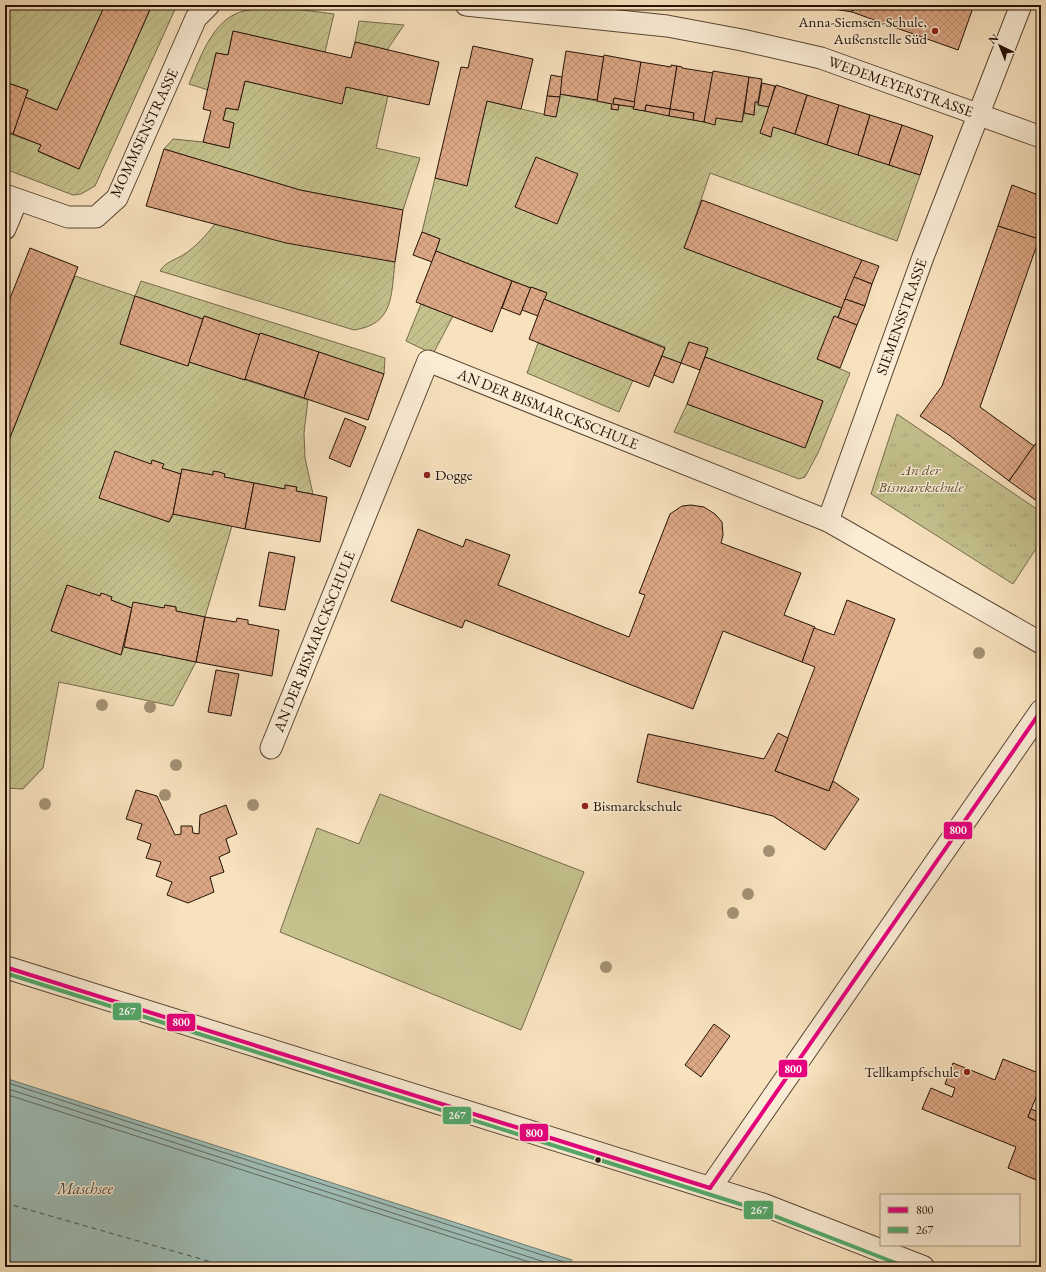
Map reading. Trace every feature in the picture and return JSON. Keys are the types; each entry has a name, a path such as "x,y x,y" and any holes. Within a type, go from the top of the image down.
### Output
{"street":[{"name":"MOMMSENSTRASSE","path":"11,198 68,217 96,217 118,198 196,18 209,5"},
{"name":"WEDEMEYERSTRASSE","path":"466,5 667,26 742,40 821,58 980,114"},
{"name":"SIEMENSSTRASSE","path":"828,521 923,257 980,114 1021,5"},
{"path":"980,114 1041,137"},
{"path":"5,229 11,198"},
{"name":"AN DER BISMARCKSCHULE","path":"272,748 428,361 828,521 1041,642"},
{"path":"710,1188 1041,712"},
{"path":"5,967 764,1205 923,1267"}],"green space":[{"path":"5,5 105,5 57,110 25,97 28,90 5,82"},
{"path":"152,5 177,5 95,186 81,194 73,195 5,169 5,132 41,145 39,152 79,169"},
{"path":"266,8 295,9 334,14 325,52 233,31 228,55 216,53 208,90 189,84 209,40 224,22 233,15 244,11"},
{"path":"359,21 404,25 387,50 355,42"},
{"path":"245,81 342,103 346,87 388,96 376,148 420,158 403,210 300,190 164,149 173,139 203,142 229,148 234,123 223,120 226,108 238,110"},
{"path":"560,94 612,104 611,109 618,110 619,105 634,107 634,109 715,124 716,118 742,122 744,113 754,115 755,102 758,102 758,105 770,106 760,133 770,137 773,127 920,175 897,241 710,173 685,248 842,308 817,359 850,373 818,453 805,477 799,479 674,432 687,404 805,448 823,401 705,357 708,348 689,342 681,363 662,356 665,347 544,299 546,292 531,288 436,251 440,239 422,232 435,178 467,185 487,101 556,117"},
{"path":"215,224 395,262 393,286 388,306 377,322 367,327 354,330 160,271 167,263 183,255 192,248"},
{"path":"75,276 135,296 120,344 188,366 189,362 308,400 304,433 305,458 313,494 296,491 296,487 286,485 285,489 224,477 225,474 214,471 213,475 182,469 181,474 162,468 163,464 153,460 151,464 100,498 169,522 173,514 232,526 205,617 176,611 176,607 165,605 164,608 132,608 111,600 112,597 100,596 67,585 51,630 121,655 124,647 196,662 173,706 59,682 43,768 23,789 5,788 5,620 10,578 5,577 5,450"},
{"path":"141,281 385,358 384,374 261,333 260,335 205,316 203,319 135,296"},
{"path":"421,304 453,316 433,354 406,341"},
{"path":"538,343 633,380 619,412 527,373"},
{"name":"An der Bismarckschule","path":"897,414 1041,512 1041,541 1013,584 871,494"},
{"path":"380,794 584,872 521,1030 280,932 317,828 359,844"}],"water":[{"name":"Maschsee","path":"5,1078 572,1260 569,1267 5,1267"}],"building":[{"path":"105,5 152,5 79,169 38,151 41,145 13,134 25,97 57,110"},
{"path":"810,5 855,5 852,12"},
{"name":"Anna-Siemsen-Schule, Außenstelle Süd","path":"855,5 974,5 958,50 852,12"},
{"path":"233,31 351,58 355,42 439,62 429,105 346,87 342,104 245,81 238,110 226,108 223,120 234,123 229,148 203,142 211,111 203,109 216,53 228,55"},
{"path":"473,46 533,59 521,109 487,101 467,186 435,178 461,67 468,68"},
{"path":"566,51 604,57 597,100 559,94"},
{"path":"604,55 641,62 635,102 614,98 613,104 619,105 618,110 611,109 612,104 597,101"},
{"path":"641,62 671,67 671,65 677,66 670,109 646,105 645,111 633,109"},
{"path":"677,66 713,73 704,122 693,120 694,113 670,109"},
{"path":"713,71 749,77 742,122 716,118 715,125 704,122"},
{"path":"551,75 562,77 560,97 547,96"},
{"path":"749,77 762,79 758,102 755,102 754,115 744,113"},
{"path":"5,82 28,90 13,134 5,132"},
{"path":"762,83 775,86 769,107 758,105"},
{"path":"776,85 807,95 795,134 773,127 771,137 760,133"},
{"path":"807,95 839,105 827,145 795,134"},
{"path":"547,96 560,97 556,117 544,115"},
{"path":"614,98 635,102 634,107 613,104"},
{"path":"646,105 670,109 669,116 645,111"},
{"path":"839,105 870,115 858,155 827,145"},
{"path":"670,109 694,113 693,120 669,116"},
{"path":"870,115 902,125 889,165 858,155"},
{"path":"902,125 933,136 920,175 889,165"},
{"path":"164,149 300,190 403,210 395,262 286,243 146,206"},
{"path":"536,157 578,174 557,224 515,207"},
{"path":"1012,185 1041,196 1041,240 998,226"},
{"path":"702,200 862,260 842,308 684,248"},
{"path":"998,226 1039,239 980,407 1034,446 1009,481 949,435 920,416 942,386"},
{"path":"422,232 440,239 432,262 413,255"},
{"path":"30,248 78,267 5,450 5,311"},
{"path":"436,251 512,281 492,332 416,302"},
{"path":"862,260 879,266 872,284 854,277"},
{"path":"854,277 872,284 865,306 845,299"},
{"path":"512,281 531,288 520,315 502,308"},
{"path":"531,287 547,293 538,316 522,310"},
{"path":"135,296 203,319 188,366 120,344"},
{"path":"544,299 665,348 649,387 529,339"},
{"path":"845,299 865,306 857,325 838,318"},
{"path":"204,316 260,335 245,380 189,362"},
{"path":"834,316 857,325 840,368 817,359"},
{"path":"260,333 319,352 304,398 245,379"},
{"path":"689,342 708,348 700,370 681,363"},
{"path":"319,352 384,374 368,420 304,398"},
{"path":"662,356 681,363 673,383 654,375"},
{"path":"705,357 823,401 805,448 687,404"},
{"path":"345,418 366,427 350,467 329,458"},
{"path":"1041,436 1041,504 1009,481"},
{"path":"115,451 151,464 152,460 164,464 162,468 181,474 173,514 169,522 99,498"},
{"path":"182,469 213,475 213,471 219,472 225,474 224,477 254,483 245,529 173,514"},
{"path":"254,483 285,489 285,485 297,487 296,491 327,497 320,542 245,529"},
{"path":"691,505 704,507 715,514 722,522 723,535 721,543 801,573 784,615 815,627 802,662 723,631 693,709 465,620 462,628 391,601 418,529 463,547 466,539 510,555 498,585 629,637 645,595 639,593 670,514 682,506"},
{"path":"269,552 295,557 285,610 259,606"},
{"path":"67,585 100,596 101,593 107,595 112,597 111,600 132,608 121,655 51,631"},
{"path":"847,600 895,619 829,791 775,771 815,667 802,662 814,628 834,635"},
{"path":"133,602 164,608 165,605 176,607 176,611 205,617 196,662 124,647"},
{"path":"205,617 236,622 237,618 248,620 248,624 279,630 272,676 196,662"},
{"path":"216,670 239,674 231,716 208,712"},
{"path":"778,733 788,738 775,771 829,791 833,781 859,799 825,850 773,816 637,782 648,734 764,759"},
{"path":"136,790 157,796 175,835 181,834 181,826 192,826 193,833 199,834 200,815 226,805 237,834 226,839 230,852 219,857 224,872 210,877 214,892 188,903 167,895 172,882 156,876 161,862 146,858 151,844 137,839 142,824 126,819"},
{"path":"714,1024 730,1036 701,1077 685,1065"},
{"path":"1003,1059 1041,1074 1041,1085 1028,1117 1041,1123 1041,1182 1008,1168 1016,1147 922,1109 931,1088 952,1097 955,1088 945,1084 953,1063 995,1080"},
{"path":"1031,1109 1041,1113 1041,1123 1028,1117"}],"ferry route":[{"path":"5,1203 229,1267"}],"transit line":[{"name":"800","path":"710,1188 1041,711"},
{"name":"800","path":"5,967 710,1188"},
{"name":"267","path":"5,973 762,1211 906,1267"}],"place":[{"name":"Anna-Siemsen-Schule, Außenstelle Süd","path":"935,31"},
{"name":"Dogge","path":"427,475"},
{"name":"Bismarckschule","path":"585,806"},
{"name":"Tellkampfschule","path":"967,1072"}]}
